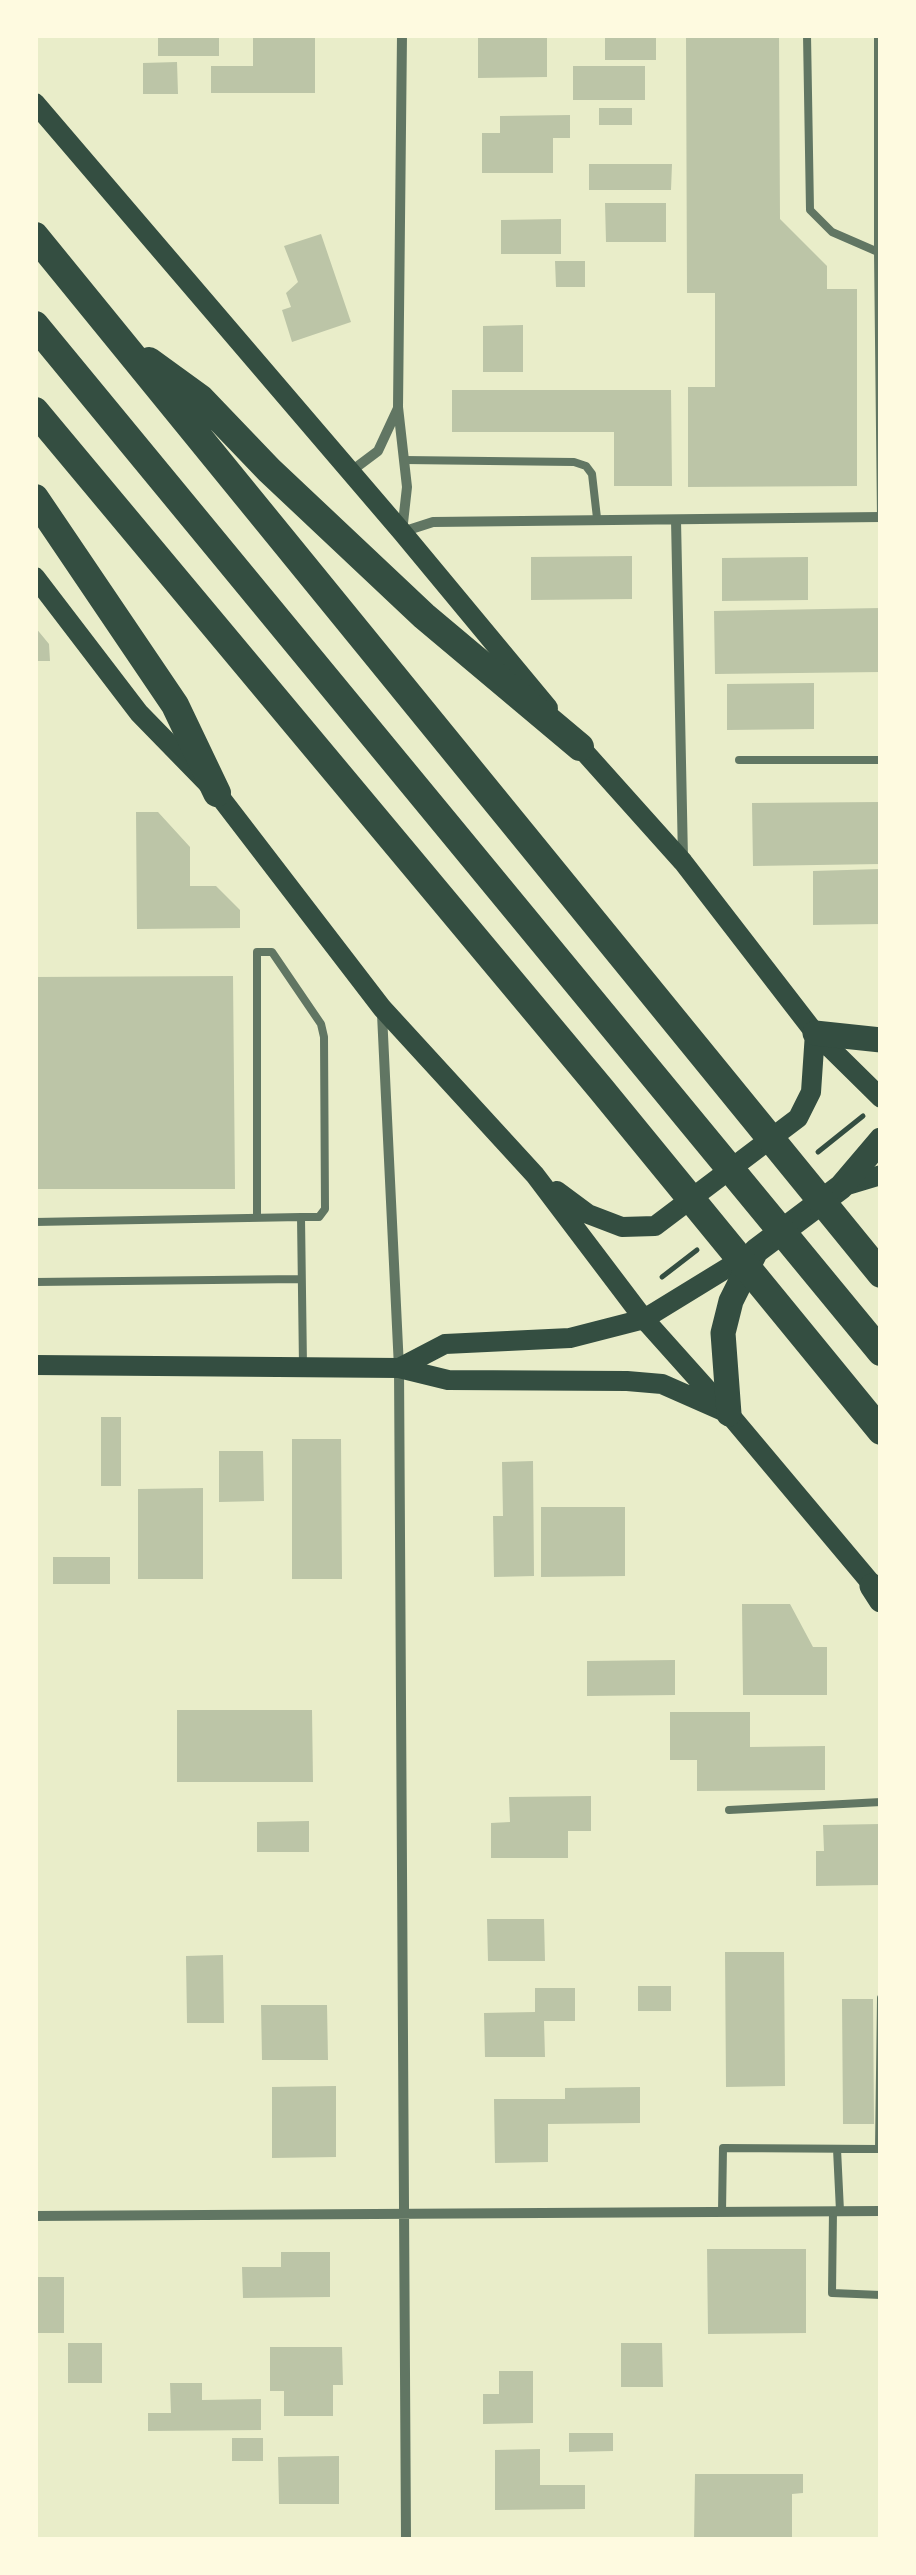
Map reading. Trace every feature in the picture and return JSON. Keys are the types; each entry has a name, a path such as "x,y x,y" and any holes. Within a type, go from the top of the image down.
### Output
{"highway":[{"path":"35,236 881,1274"},
{"path":"35,326 881,1352"},
{"path":"120,340 200,398 360,558 580,747"},
{"path":"35,411 881,1431"},
{"path":"35,498 175,706 217,793"}],"main road":[{"path":"35,103 402,532 580,747 683,862 816,1033 881,1098"},
{"path":"35,577 140,713 217,793 382,1008 535,1174 644,1319 879,1593"},
{"path":"816,1033 881,1040"},
{"path":"535,1174 588,1214 622,1226 654,1226 798,1118 811,1092 816,1033"},
{"path":"398,1368 446,1344 570,1338 644,1319 756,1251 842,1187 881,1140"},
{"path":"842,1187 881,1174"},
{"path":"729,1414 724,1333 731,1300 756,1251"},
{"path":"35,1365 398,1368 448,1380 627,1380 662,1384 729,1414"}],"street":[{"path":"402,35 398,407 407,486 402,532 433,522 881,517"},
{"path":"350,472 378,452 398,407"},
{"path":"676,520 683,862"},
{"path":"382,1008 398,1368 406,2540"},
{"path":"35,2216 881,2211"}],"lane":[{"path":"806,35 810,210 832,232 879,252"},
{"path":"878,35 881,517"},
{"path":"404,460 574,462 586,466 592,474 597,518"},
{"path":"739,760 881,760"},
{"path":"35,1222 319,1217 325,1209 324,1037 320,1024 272,952 257,952 257,1218"},
{"path":"302,1217 303,1367"},
{"path":"35,1282 301,1279"},
{"path":"729,1810 881,1802"},
{"path":"722,2212 723,2148 879,2149 881,1998"},
{"path":"837,2149 832,2293 881,2295"}],"building":[{"path":"158,35 219,35 219,56 158,56"},
{"path":"253,35 315,35 315,93 211,93 211,66 253,66"},
{"path":"478,35 547,35 547,77 478,78"},
{"path":"605,35 656,35 656,60 605,60"},
{"path":"686,35 779,35 780,219 827,266 827,289 857,289 857,486 688,487 688,387 715,387 715,293 687,293"},
{"path":"177,62 178,94 143,94 143,63"},
{"path":"573,66 645,66 645,100 573,100"},
{"path":"599,108 632,108 632,125 599,125"},
{"path":"570,115 570,138 553,138 553,173 482,173 482,133 500,133 500,116"},
{"path":"589,164 672,164 671,190 589,190"},
{"path":"605,203 666,203 666,242 606,242"},
{"path":"561,219 561,254 501,254 501,220"},
{"path":"321,234 351,322 292,342 282,310 291,307 286,293 298,282 284,246"},
{"path":"555,261 585,261 585,287 556,287"},
{"path":"523,325 523,372 483,372 483,326"},
{"path":"452,390 671,390 672,486 614,486 614,432 452,432"},
{"path":"632,556 632,599 531,600 531,557"},
{"path":"808,557 808,600 722,601 722,558"},
{"path":"881,608 881,672 715,674 714,611"},
{"path":"35,627 49,644 50,661 35,661"},
{"path":"814,683 814,729 727,730 727,684"},
{"path":"881,802 881,864 753,866 752,803"},
{"path":"136,812 158,812 190,847 190,886 216,886 240,910 240,928 137,929"},
{"path":"881,869 881,924 813,925 813,871"},
{"path":"233,976 235,1189 35,1189 35,977"},
{"path":"101,1417 121,1417 121,1486 101,1486"},
{"path":"292,1439 341,1439 342,1579 292,1579"},
{"path":"219,1451 263,1451 264,1501 219,1502"},
{"path":"533,1461 534,1576 494,1577 493,1516 503,1516 502,1462"},
{"path":"203,1488 203,1579 138,1579 138,1489"},
{"path":"541,1507 625,1507 625,1576 541,1577"},
{"path":"53,1557 110,1557 110,1584 53,1584"},
{"path":"742,1604 790,1604 813,1647 827,1647 827,1695 743,1695"},
{"path":"675,1660 675,1695 587,1696 587,1661"},
{"path":"177,1710 312,1710 313,1782 177,1782"},
{"path":"670,1712 750,1712 750,1747 825,1746 825,1790 697,1791 697,1760 670,1760"},
{"path":"591,1796 591,1831 568,1831 568,1858 491,1858 491,1823 510,1822 509,1797"},
{"path":"309,1821 309,1852 257,1852 257,1822"},
{"path":"881,1824 881,1885 816,1886 816,1851 824,1851 823,1825"},
{"path":"487,1919 544,1919 545,1961 488,1961"},
{"path":"725,1952 784,1952 785,2086 726,2087"},
{"path":"223,1955 224,2023 187,2023 186,1956"},
{"path":"638,1986 671,1986 671,2011 638,2011"},
{"path":"535,1988 575,1988 575,2021 544,2021 545,2057 485,2057 484,2013 535,2012"},
{"path":"842,1999 873,1999 874,2124 843,2124"},
{"path":"261,2005 327,2005 328,2060 262,2060"},
{"path":"336,2086 336,2157 272,2158 272,2087"},
{"path":"640,2087 640,2123 548,2124 548,2162 495,2163 494,2099 565,2099 565,2088"},
{"path":"707,2249 806,2249 806,2333 708,2334"},
{"path":"281,2252 330,2252 330,2297 243,2298 242,2267 281,2267"},
{"path":"35,2277 64,2277 64,2333 35,2333"},
{"path":"68,2343 102,2343 102,2383 68,2383"},
{"path":"621,2343 662,2343 663,2387 621,2387"},
{"path":"270,2347 342,2347 343,2385 333,2385 333,2416 284,2416 284,2391 270,2391"},
{"path":"499,2371 533,2371 533,2423 483,2424 483,2394 499,2394"},
{"path":"170,2383 202,2383 202,2400 261,2399 261,2430 148,2431 148,2413 171,2413"},
{"path":"569,2433 613,2433 613,2451 569,2452"},
{"path":"232,2438 263,2438 263,2461 232,2461"},
{"path":"540,2449 540,2485 585,2485 585,2509 495,2510 495,2450"},
{"path":"339,2456 339,2504 279,2504 278,2457"},
{"path":"695,2474 803,2474 803,2493 792,2494 792,2540 694,2540"}]}
